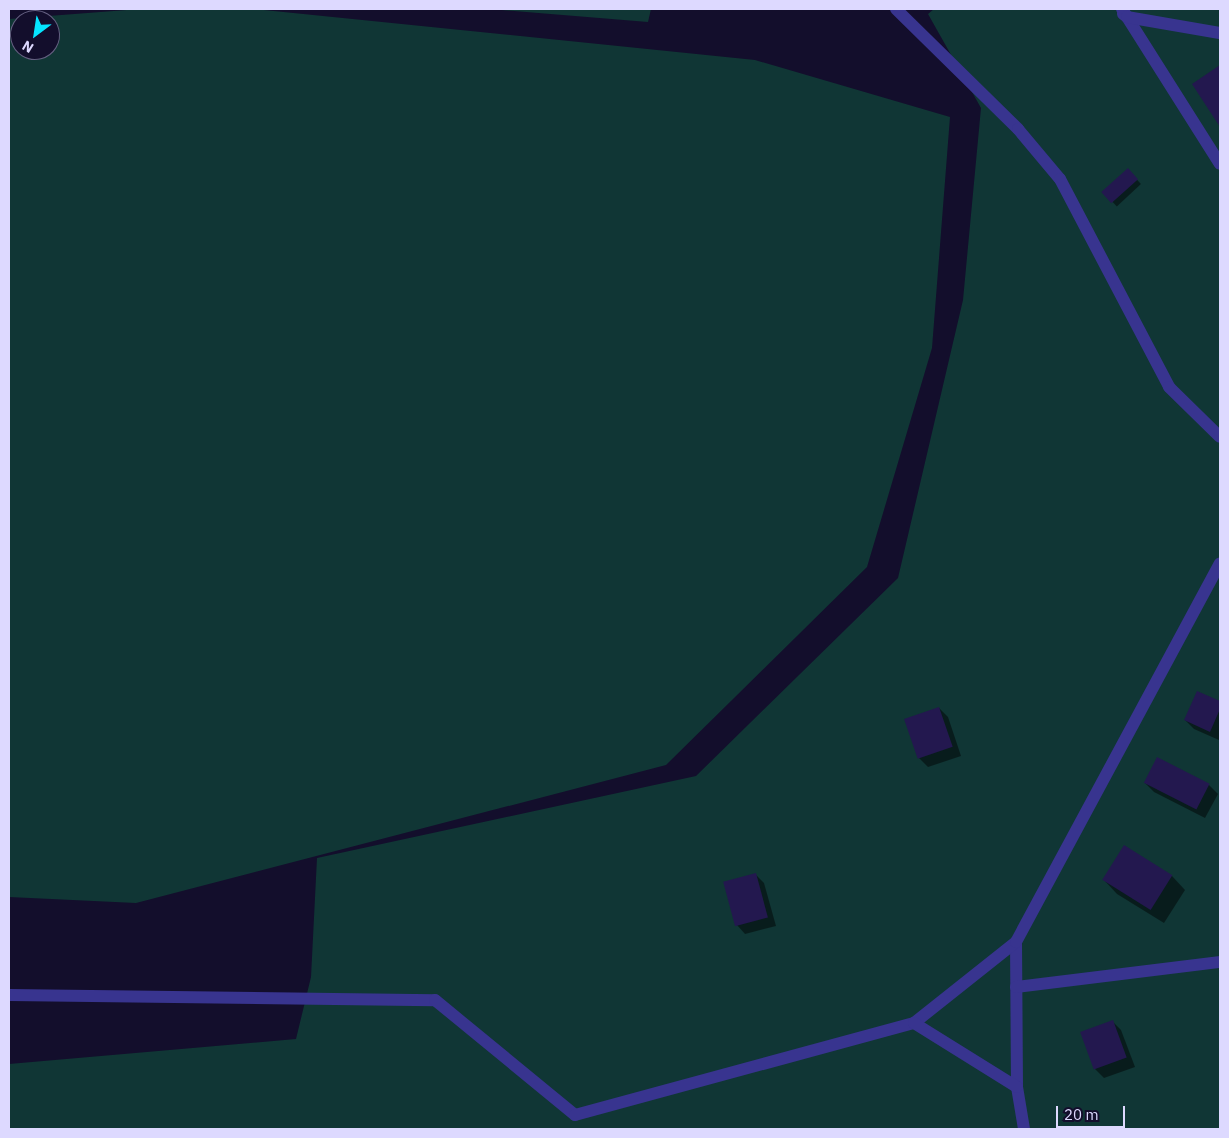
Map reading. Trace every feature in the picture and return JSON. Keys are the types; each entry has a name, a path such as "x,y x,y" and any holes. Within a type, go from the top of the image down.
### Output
{"street":[{"path":"896,9 1018,129 1060,179 1169,387 1220,437"},
{"path":"1116,9 1124,13 1220,32"},
{"path":"1124,13 1220,164"},
{"path":"9,995 435,1000 574,1115 914,1023 1016,942 1220,562"},
{"path":"1016,942 1017,1087 1024,1129"},
{"path":"1016,987 1220,962"},
{"path":"914,1023 1017,1087"}],"green space":[{"path":"140,9 254,9 755,60 950,117 932,348 867,567 666,765 136,903 9,897 9,19 10,60 60,60 60,15"},
{"path":"490,9 651,9 648,22"},
{"path":"934,9 1220,9 1220,1129 9,1129 9,1064 296,1039 311,977 317,858 696,776 898,578 963,300 981,108 928,14"}],"building":[{"path":"1220,65 1220,127 1192,84"},
{"path":"1128,168 1138,179 1111,203 1101,192"},
{"path":"1197,691 1220,701 1220,709 1210,732 1184,720"},
{"path":"939,707 953,747 918,759 904,719"},
{"path":"1157,757 1210,784 1196,810 1144,783"},
{"path":"1124,845 1172,875 1151,910 1102,880"},
{"path":"756,873 768,917 735,926 723,882"},
{"path":"1113,1020 1127,1058 1094,1070 1080,1032"}]}
